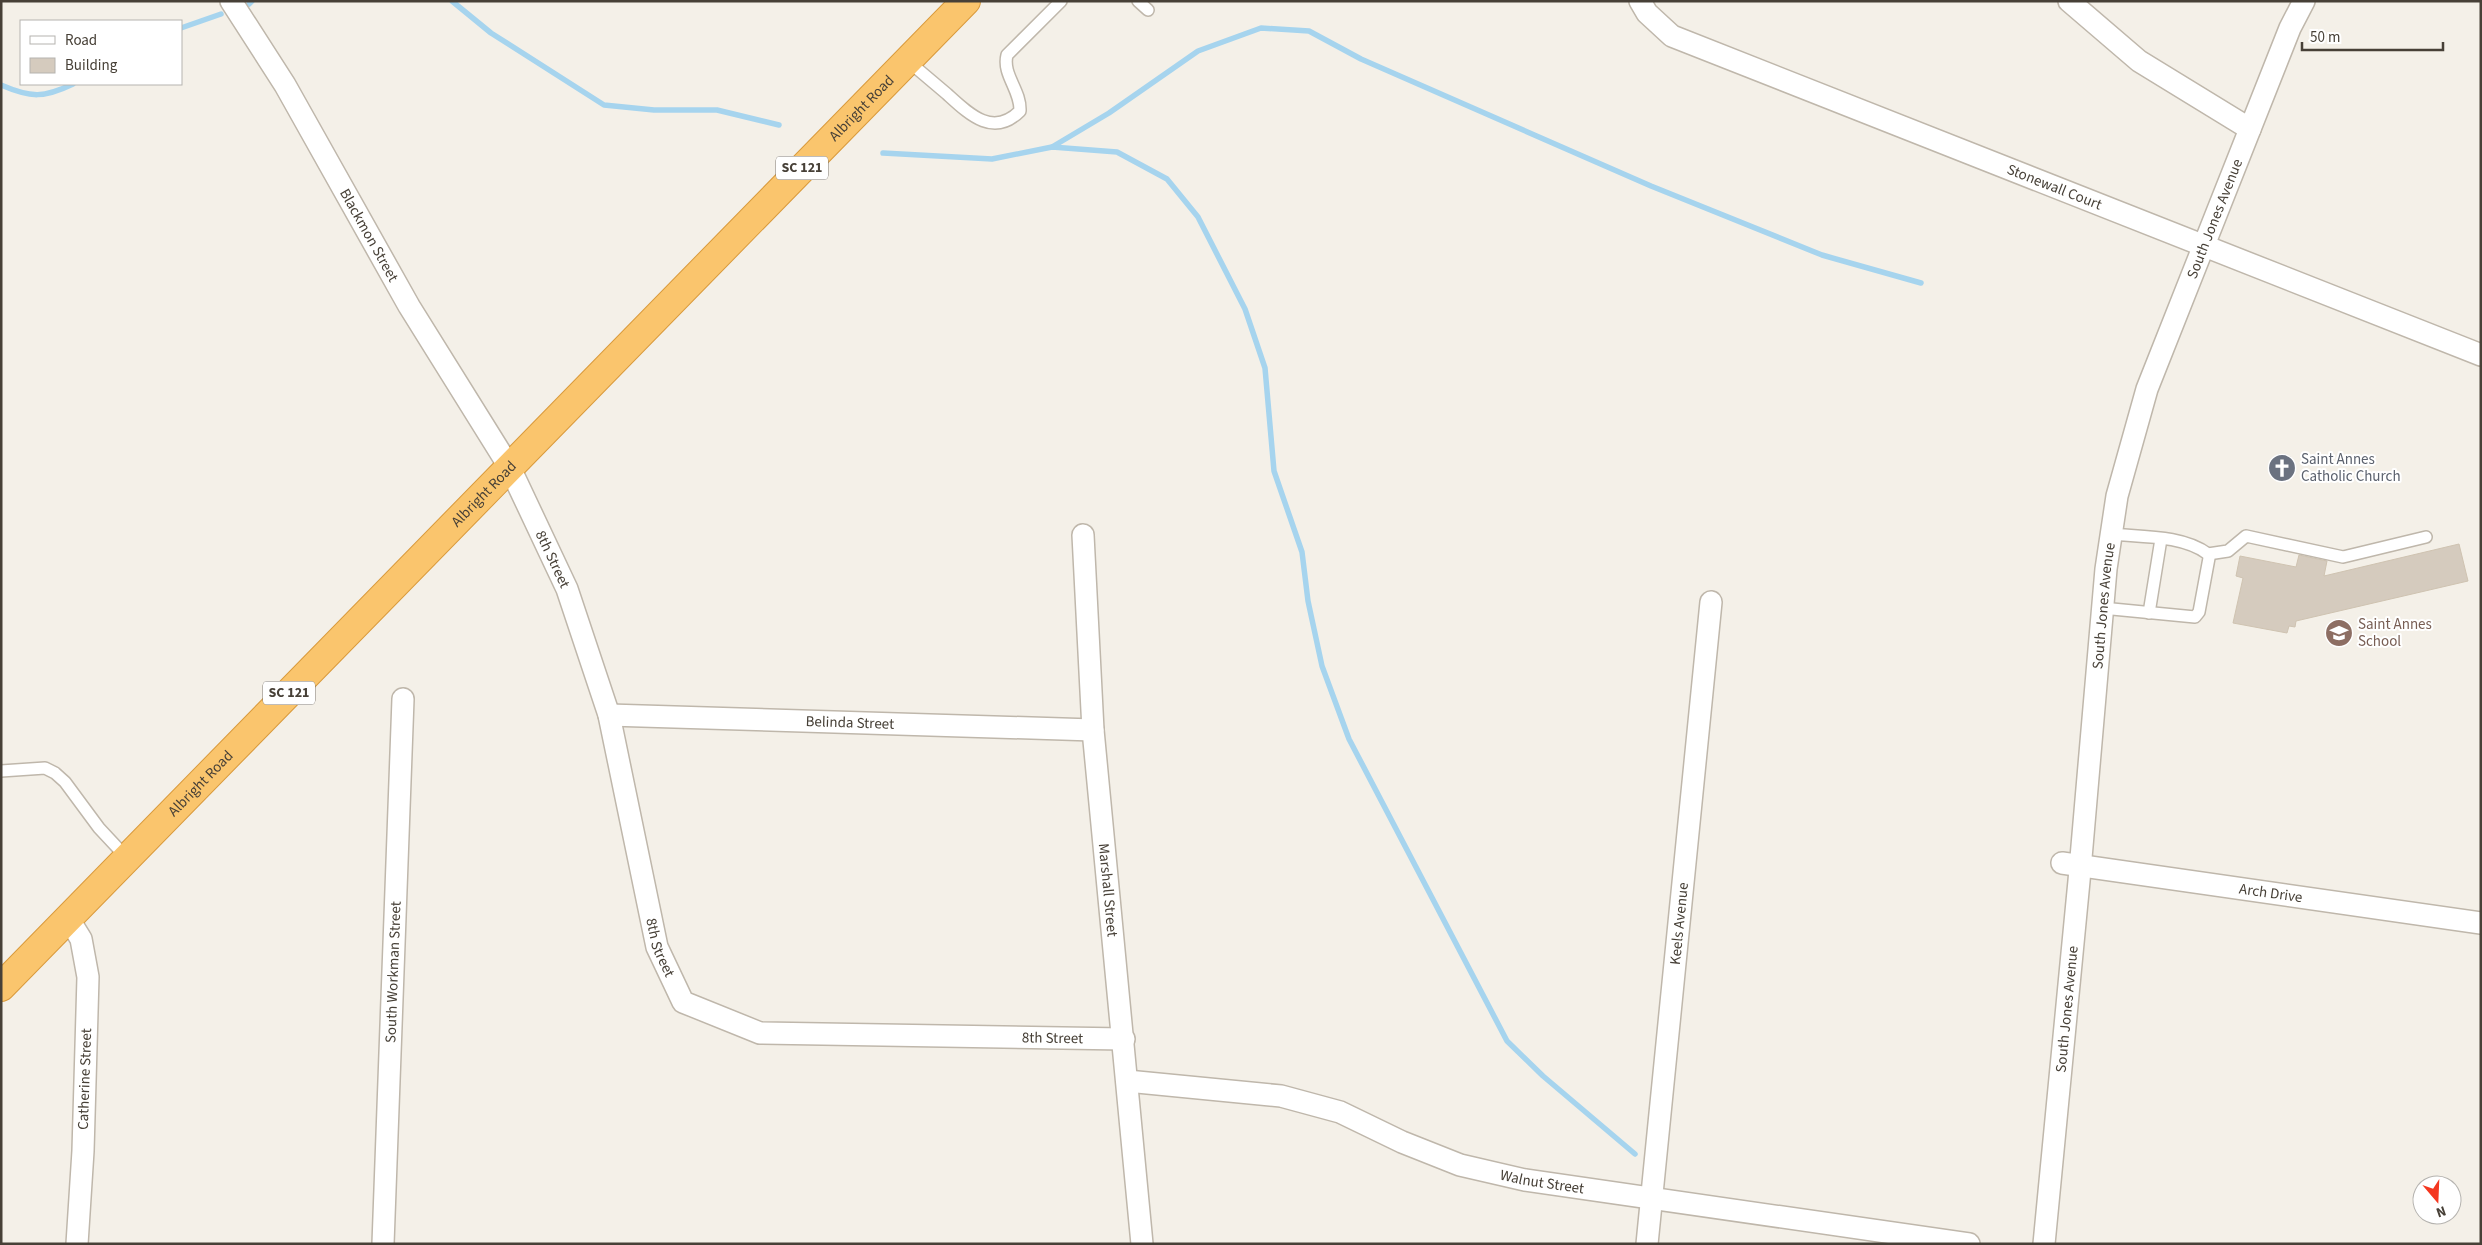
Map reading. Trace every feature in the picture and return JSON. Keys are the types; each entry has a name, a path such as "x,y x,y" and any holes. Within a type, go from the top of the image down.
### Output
{"highway":[{"name":"Albright Road","path":"1,987 966,1"}],"street":[{"name":"Blackmon Street","path":"231,1 285,85 409,306 510,468"},
{"name":"Stonewall Court","path":"1640,1 1647,13 1672,36 2481,355"},
{"path":"2069,1 2139,61 2250,130"},
{"name":"South Jones Avenue","path":"2044,1244 2071,864 2117,496 2146,389 2290,28 2304,1"},
{"name":"8th Street","path":"510,468 567,589 609,715 657,947 683,1002 760,1033 1124,1039"},
{"name":"Marshall Street","path":"1083,535 1092,730 1124,1039 1142,1244"},
{"name":"Keels Avenue","path":"1647,1244 1711,602"},
{"name":"South Workman Street","path":"383,1244 403,699"},
{"name":"Belinda Street","path":"609,715 1092,730"},
{"name":"Arch Drive","path":"2071,864 2481,923"},
{"name":"Catherine Street","path":"68,918 81,939 88,977 83,1151 77,1244"},
{"name":"Walnut Street","path":"1127,1081 1281,1096 1340,1112 1402,1142 1460,1165 1525,1180 1969,1244"}],"lane":[{"path":"908,61 970,114 993,123 1012,119 1020,111 1021,101 1005,64 1007,55 1061,1"},
{"path":"1138,1 1148,10"},
{"path":"2111,534 2199,547 2208,554 2228,551 2246,536 2344,557 2426,536"},
{"path":"2150,613 2161,540"},
{"path":"2102,608 2195,617 2199,612 2208,554"},
{"path":"1,771 45,768 55,773 65,782 99,828 127,858"}],"building":[{"path":"2459,544 2468,581 2296,621 2295,627 2289,626 2287,633 2233,623 2243,578 2236,576 2240,556 2296,567 2299,555 2327,561 2324,576"}],"waterway":[{"path":"249,4 252,1"},
{"path":"452,1 491,33 604,105 654,110 717,110 779,125"},
{"path":"182,28 221,14"},
{"path":"1052,147 1109,113 1198,51 1261,28 1309,31 1361,59 1651,186 1822,255 1921,283"},
{"path":"1,85 37,95 54,92 71,85"},
{"path":"883,153 992,159 1052,147 1117,152 1167,179 1198,217 1245,309 1265,368 1274,471 1302,552 1308,601 1322,666 1349,739 1507,1041 1543,1076 1635,1154"}],"place":[{"name":"Saint Annes Catholic Church","path":"2282,468"},
{"name":"Saint Annes School","path":"2339,633"}]}
